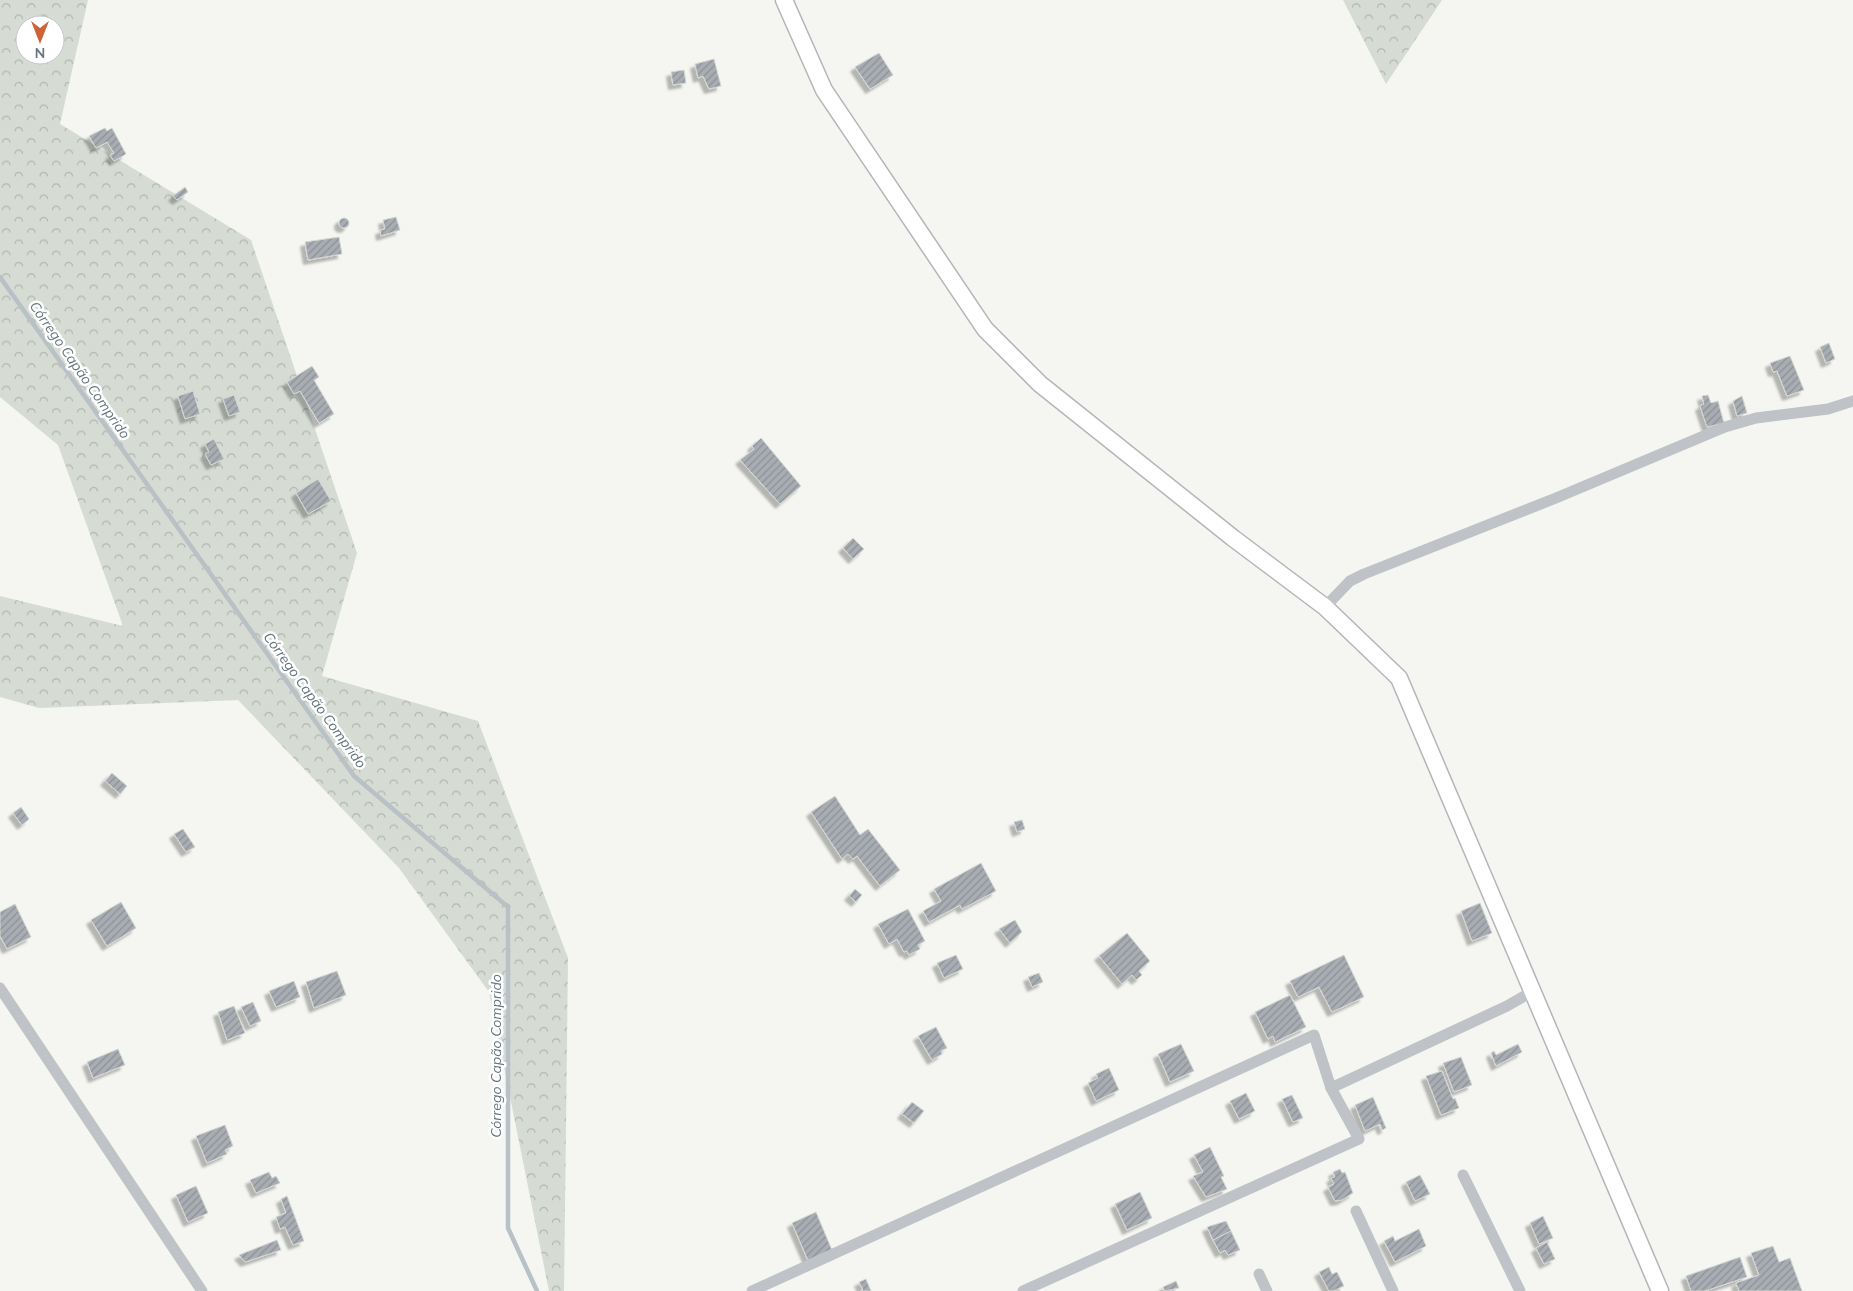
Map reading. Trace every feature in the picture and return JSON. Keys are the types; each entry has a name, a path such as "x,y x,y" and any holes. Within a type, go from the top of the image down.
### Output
{"street":[{"path":"784,0 824,90 985,329 1040,384 1233,538 1325,607 1399,678 1660,1291"},
{"path":"1325,607 1350,581 1364,574 1556,498 1725,427 1756,418 1828,409 1853,401"},
{"path":"0,988 202,1291"},
{"path":"1331,1088 1507,1006 1533,991"},
{"path":"752,1291 1314,1035 1331,1088 1359,1139 1024,1291"},
{"path":"1463,1175 1520,1291"},
{"path":"1356,1211 1393,1291"},
{"path":"1259,1274 1267,1291"}],"green space":[{"path":"0,0 88,0 60,124 251,240 357,553 322,676 478,721 568,958 564,1291 549,1291 489,992 399,868 238,700 39,708 0,697 0,596 123,626 58,445 0,397"},
{"path":"1343,0 1442,0 1386,84"}],"building":[{"path":"879,53 893,75 870,89 855,67"},
{"path":"714,59 721,86 709,89 703,76 698,78 695,64"},
{"path":"684,70 686,83 673,85 671,72"},
{"path":"105,128 107,131 112,128 126,154 114,161 110,155 114,153 107,142 96,148 89,136"},
{"path":"185,187 188,192 177,200 173,196"},
{"path":"396,217 400,230 381,236 380,230 385,229 383,220"},
{"path":"344,218 349,223 344,228 339,223"},
{"path":"339,237 342,254 308,260 305,242"},
{"path":"1829,343 1835,359 1826,363 1820,347"},
{"path":"1790,356 1804,390 1787,396 1777,371 1773,372 1770,363"},
{"path":"312,366 319,377 314,380 334,414 319,423 300,391 294,394 287,382"},
{"path":"193,391 200,414 185,419 178,396"},
{"path":"234,395 240,412 229,416 223,399"},
{"path":"1708,395 1711,403 1718,401 1724,423 1707,427 1700,406 1704,404 1702,396"},
{"path":"1742,396 1747,413 1737,416 1733,401"},
{"path":"761,438 801,486 780,504 740,460 754,449 752,446"},
{"path":"214,439 224,459 211,465 205,454 209,452 205,444"},
{"path":"318,479 331,501 308,514 296,493"},
{"path":"853,538 864,549 853,559 843,548"},
{"path":"112,773 127,786 120,794 105,781"},
{"path":"835,796 860,835 868,829 900,870 880,886 857,856 853,859 848,854 842,859 811,812"},
{"path":"21,807 29,819 22,825 13,813"},
{"path":"1022,820 1025,829 1017,832 1014,822"},
{"path":"183,829 195,847 186,852 174,834"},
{"path":"981,863 996,891 962,909 960,905 929,922 923,911 941,901 934,889"},
{"path":"855,889 862,895 856,902 849,896"},
{"path":"121,902 136,928 107,946 91,920"},
{"path":"1480,903 1492,933 1472,941 1461,911"},
{"path":"15,904 31,937 7,949 0,936 0,912"},
{"path":"908,909 925,941 918,945 920,949 909,955 907,951 904,952 897,939 889,944 878,924"},
{"path":"1015,920 1022,932 1010,943 999,929"},
{"path":"1127,933 1150,961 1139,971 1142,975 1136,980 1132,975 1122,984 1099,956"},
{"path":"956,955 963,969 944,978 937,963"},
{"path":"1344,955 1364,997 1332,1012 1319,987 1298,997 1290,981"},
{"path":"337,971 346,995 314,1008 306,982"},
{"path":"1039,973 1043,982 1032,987 1028,977"},
{"path":"294,981 300,997 276,1007 269,991"},
{"path":"1290,995 1306,1027 1275,1042 1273,1036 1268,1039 1255,1012"},
{"path":"253,1002 261,1021 250,1026 241,1007"},
{"path":"234,1006 245,1033 227,1040 218,1012"},
{"path":"936,1027 947,1048 941,1051 942,1054 932,1060 918,1036"},
{"path":"1181,1044 1194,1071 1170,1082 1158,1054"},
{"path":"1518,1044 1522,1052 1496,1066 1491,1053 1494,1051 1496,1055"},
{"path":"118,1049 125,1065 93,1078 87,1062"},
{"path":"1461,1057 1472,1085 1454,1092 1443,1063"},
{"path":"1109,1068 1119,1090 1096,1101 1088,1083 1098,1078 1096,1074"},
{"path":"1442,1071 1453,1099 1455,1098 1459,1108 1441,1115 1426,1076"},
{"path":"1246,1093 1255,1111 1239,1119 1230,1101"},
{"path":"1292,1095 1303,1118 1293,1122 1282,1099"},
{"path":"1373,1097 1386,1128 1382,1130 1380,1124 1365,1131 1355,1105"},
{"path":"912,1102 924,1111 914,1123 902,1114"},
{"path":"225,1125 233,1146 225,1150 227,1154 207,1163 196,1136"},
{"path":"1210,1147 1224,1176 1221,1177 1227,1189 1206,1197 1193,1176 1203,1172 1194,1155"},
{"path":"1340,1169 1342,1173 1345,1172 1353,1193 1342,1200 1335,1201 1328,1187 1334,1184 1331,1178 1335,1177 1333,1172"},
{"path":"269,1172 272,1178 276,1176 280,1183 256,1193 250,1180"},
{"path":"1420,1175 1430,1194 1415,1201 1406,1182"},
{"path":"196,1186 208,1213 188,1222 176,1195"},
{"path":"1140,1192 1152,1218 1127,1230 1115,1204"},
{"path":"287,1196 304,1241 293,1245 285,1227 280,1229 276,1217 286,1213 281,1199"},
{"path":"816,1212 834,1255 810,1265 792,1223"},
{"path":"1543,1216 1553,1238 1539,1244 1530,1223"},
{"path":"1226,1221 1231,1231 1213,1240 1207,1227"},
{"path":"1419,1229 1426,1246 1395,1262 1384,1241 1393,1236 1395,1241"},
{"path":"1231,1231 1240,1250 1228,1255 1225,1250 1220,1253 1213,1240"},
{"path":"277,1240 281,1250 245,1262 239,1255"},
{"path":"1547,1242 1555,1259 1544,1264 1536,1248"},
{"path":"1773,1246 1779,1262 1790,1258 1802,1291 1739,1291 1736,1283 1759,1275 1751,1253"},
{"path":"1740,1257 1747,1277 1705,1291 1691,1291 1686,1276"},
{"path":"1329,1267 1332,1274 1337,1272 1344,1286 1333,1291 1329,1291 1319,1272"},
{"path":"866,1279 871,1291 860,1291 863,1290 859,1282"},
{"path":"1176,1281 1179,1288 1165,1291 1163,1287"}],"waterway":[{"name":"Córrego Capão Comprido","path":"0,277 354,776 508,907 508,1228 537,1291"}]}
